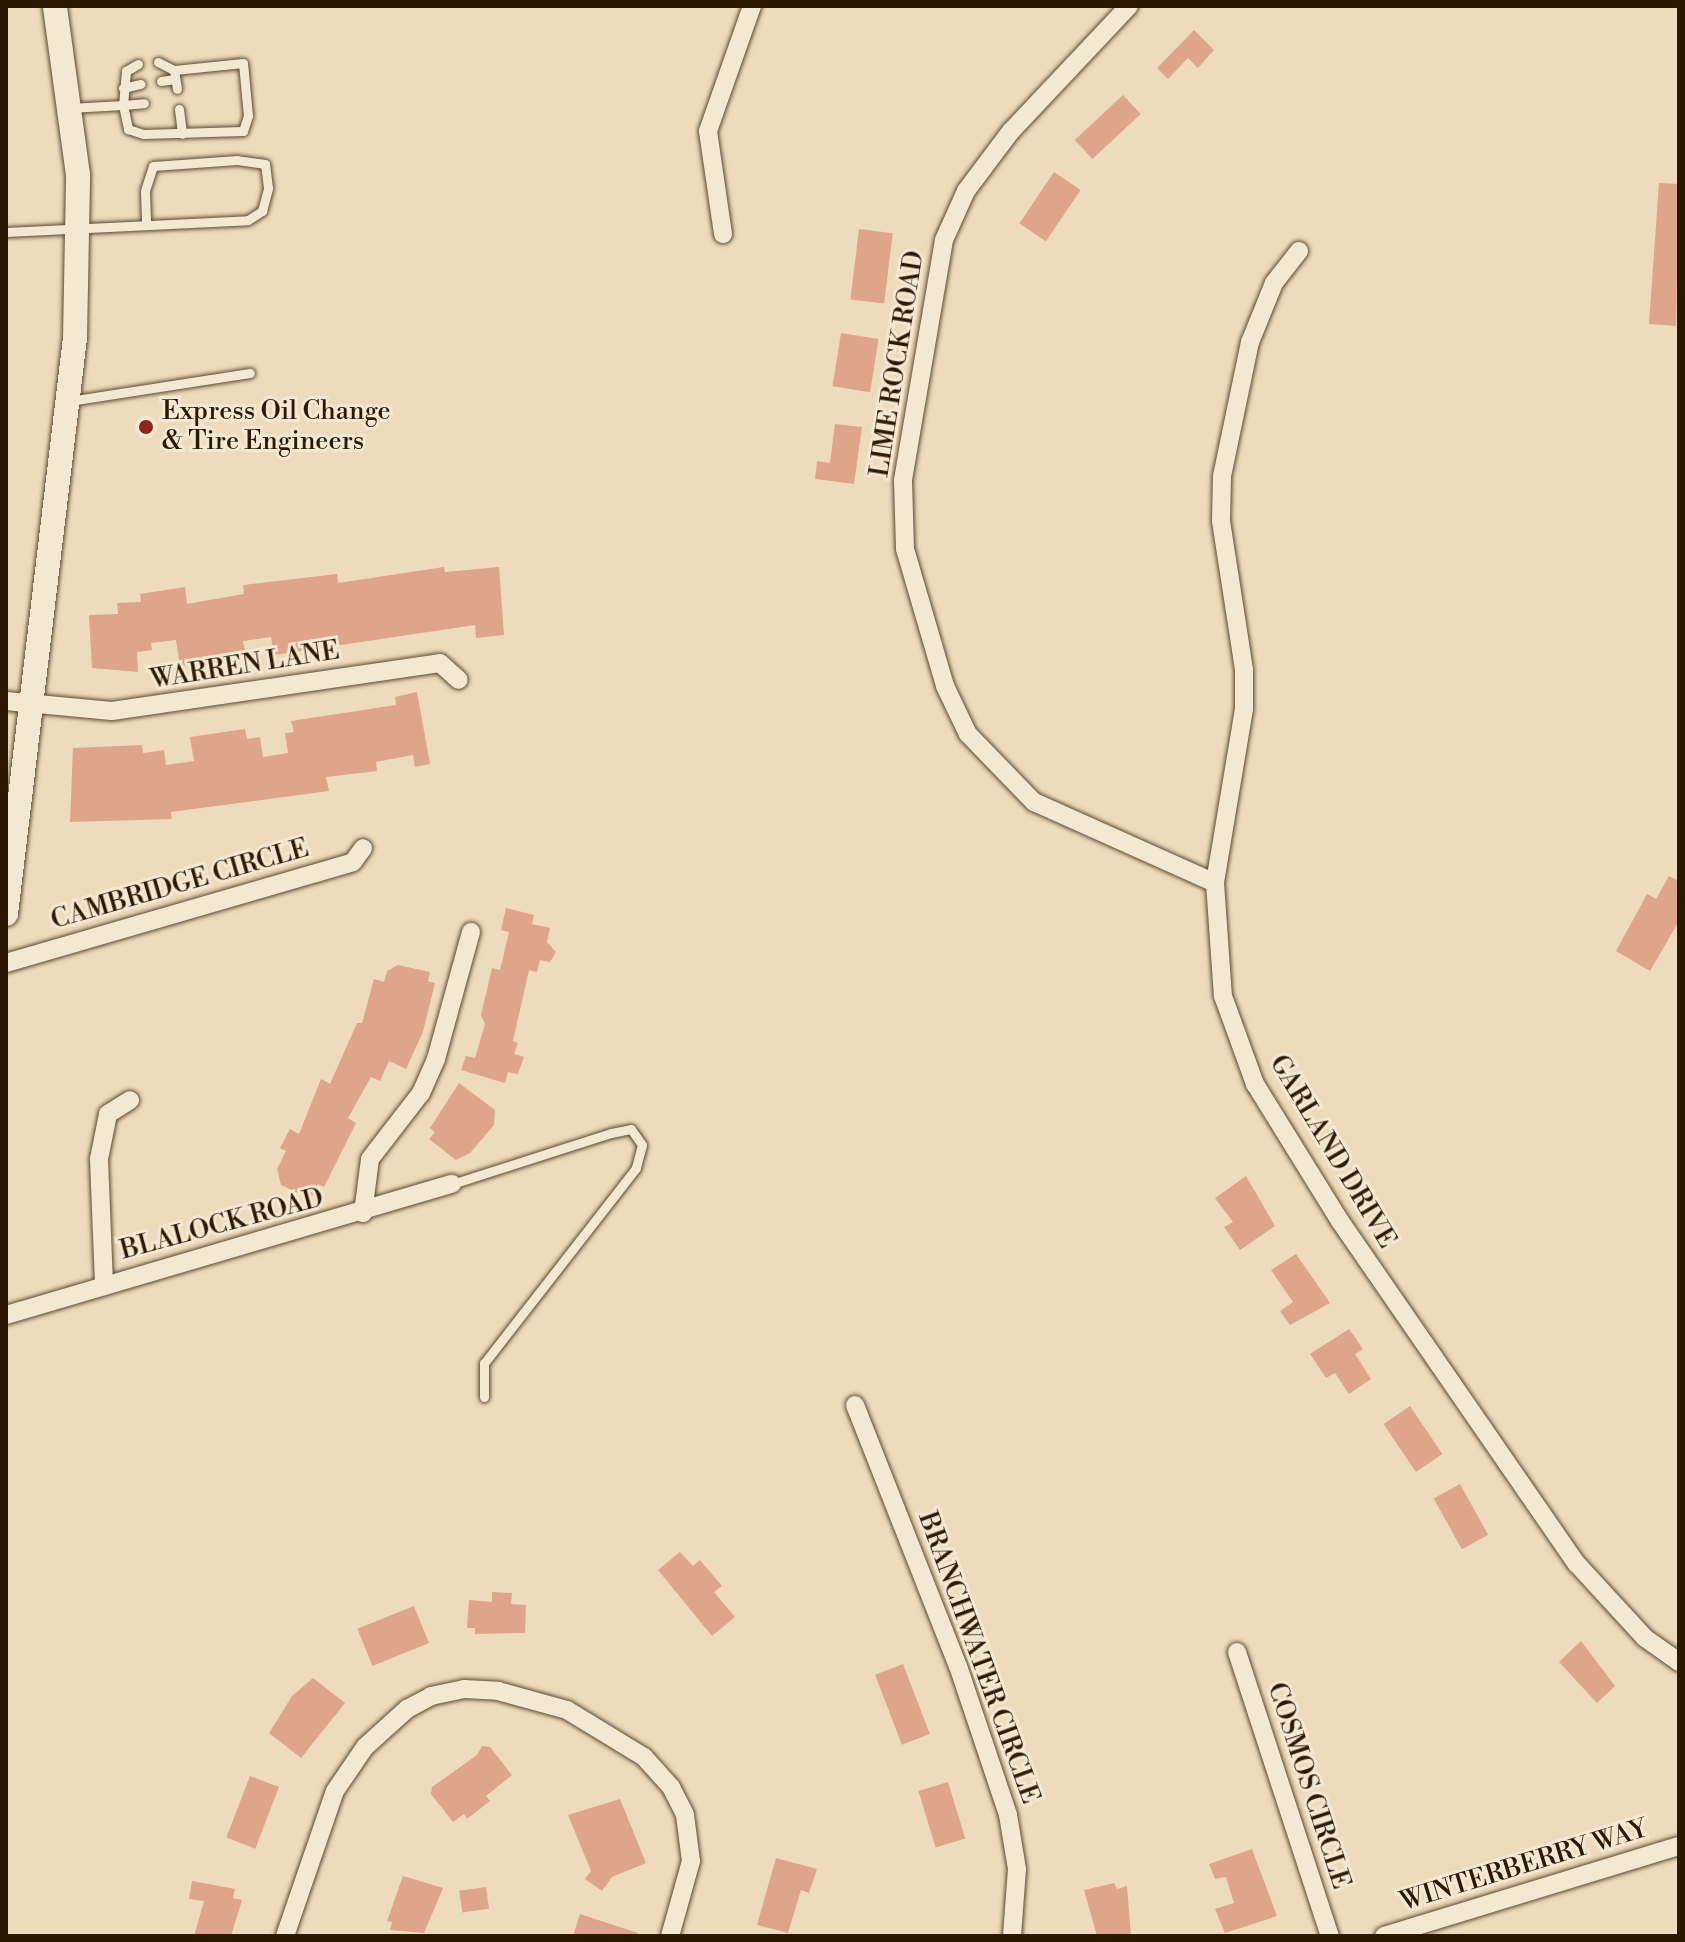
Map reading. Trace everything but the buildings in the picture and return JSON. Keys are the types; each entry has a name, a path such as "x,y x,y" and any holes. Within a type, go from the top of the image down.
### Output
{"main road":[{"path":"6,914 69,401 78,175 55,6"}],"street":[{"path":"723,234 708,131 752,6"},
{"name":"LIME ROCK ROAD","path":"1129,6 1011,131 966,191 944,240 903,481 905,549 945,686 968,734 1034,802 1215,883"},
{"name":"GARLAND DRIVE","path":"1299,251 1274,283 1250,342 1222,476 1221,521 1244,670 1244,709 1215,883 1223,996 1255,1084 1340,1221 1577,1564 1645,1638 1679,1662"},
{"name":"WARREN LANE","path":"32,702 112,711 440,663 459,680"},
{"path":"6,701 32,702"},
{"name":"CAMBRIDGE CIRCLE","path":"6,963 353,862 363,848"},
{"path":"363,1213 370,1159 421,1093 436,1059 471,932"},
{"path":"104,1284 99,1159 108,1114 130,1100"},
{"name":"BLALOCK ROAD","path":"6,1315 104,1284 363,1213 452,1184"},
{"name":"BRANCHWATER CIRCLE","path":"855,1405 958,1666 1008,1815 1017,1869 1012,1936"},
{"name":"COSMOS CIRCLE","path":"1237,1652 1330,1936"},
{"path":"285,1936 335,1791 365,1747 407,1709 431,1696 464,1689 498,1691 567,1710 644,1757 671,1787 685,1815 691,1861 670,1936"},
{"name":"WINTERBERRY WAY","path":"1384,1936 1679,1846"}],"lane":[{"path":"158,62 175,79"},
{"path":"138,64 126,71 123,88 128,129 182,134 243,131 248,116 243,63 161,81"},
{"path":"123,88 141,84"},
{"path":"69,108 144,103"},
{"path":"179,109 182,134"},
{"path":"6,232 248,220 262,211 265,164 237,160 153,166 145,191 146,224"},
{"path":"69,401 250,373"},
{"path":"452,1184 611,1133 631,1129 642,1145 636,1168 484,1363 484,1397"}],"place":[{"name":"Express Oil Change & Tire Engineers","path":"146,427"}]}
